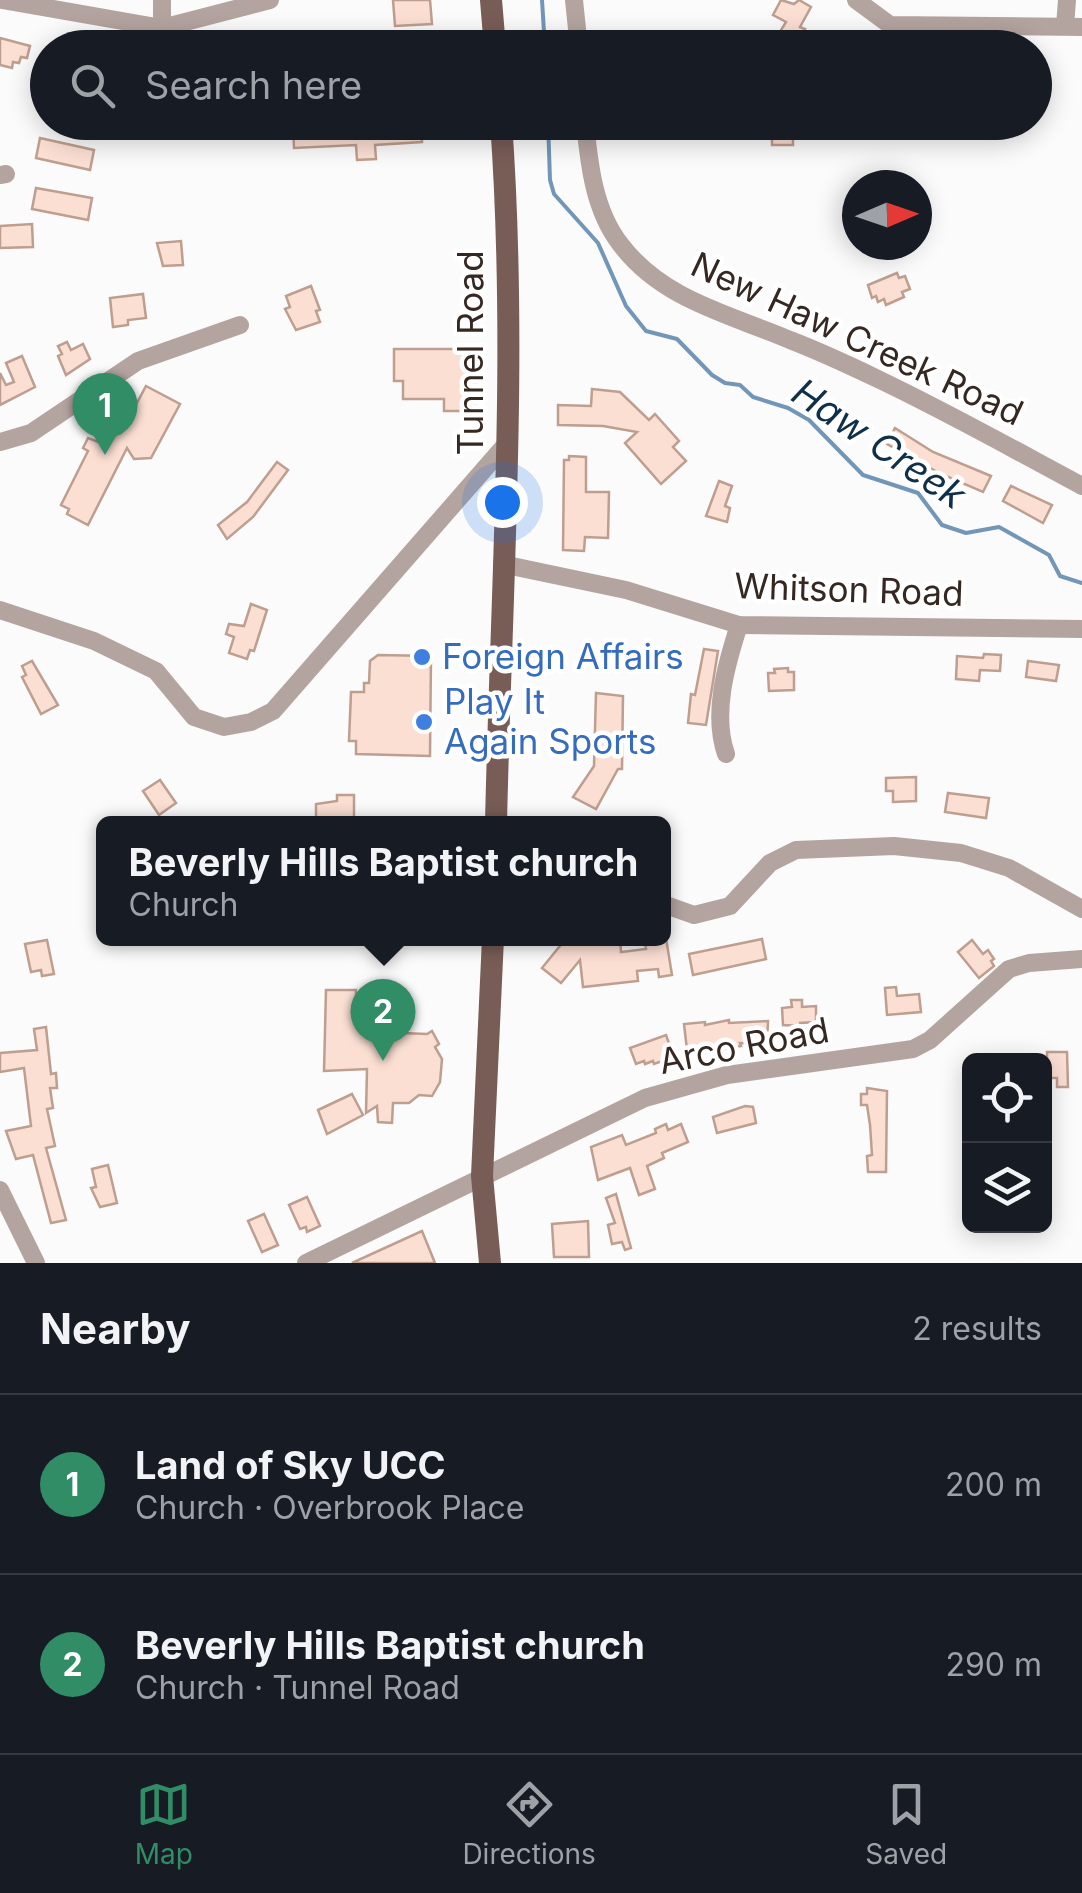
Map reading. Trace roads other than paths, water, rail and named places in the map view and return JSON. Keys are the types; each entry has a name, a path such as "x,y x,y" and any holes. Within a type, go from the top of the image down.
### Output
{"main road":[{"path":"491,0 494,30"},
{"name":"Tunnel Road","path":"496,816 508,442 508,282 501,140"},
{"path":"490,1263 482,1176 492,946"}],"street":[{"path":"2,0 162,28 270,0"},
{"path":"162,0 162,28"},
{"path":"574,0 576,30"},
{"path":"856,0 890,25 1074,27 1067,0"},
{"name":"New Haw Creek Road","path":"588,140 603,214 620,244 685,299 880,380 1082,486"},
{"path":"0,442 30,433 138,361 240,324"},
{"path":"0,610 94,642 156,671 194,717 224,726 251,722 273,711 508,442"},
{"name":"Whitson Road","path":"502,564 626,590 738,626 1082,629"},
{"path":"726,754 718,732 728,659 738,626"},
{"path":"671,907 694,914 730,906 770,863 796,850 894,846 962,853 1009,868 1082,909"},
{"name":"Arco Road","path":"306,1263 644,1098 727,1074 913,1050 930,1040 1009,969 1029,963 1082,959"},
{"path":"0,1190 36,1263"}],"waterway":[{"name":"Haw Creek","path":"542,0 544,30"},
{"name":"Haw Creek","path":"549,140 554,194 598,243 626,306 646,331 677,339 725,383 740,385 753,397 788,408 809,420 863,475 918,493 942,525 966,533 999,527 1049,555 1060,576 1082,583"}],"place":[{"name":"Land of Sky UCC","path":"105,455"},
{"name":"Foreign Affairs","path":"422,657"},
{"name":"Play It Again Sports","path":"424,722"},
{"name":"Beverly Hills Baptist church","path":"383,1061"}]}
